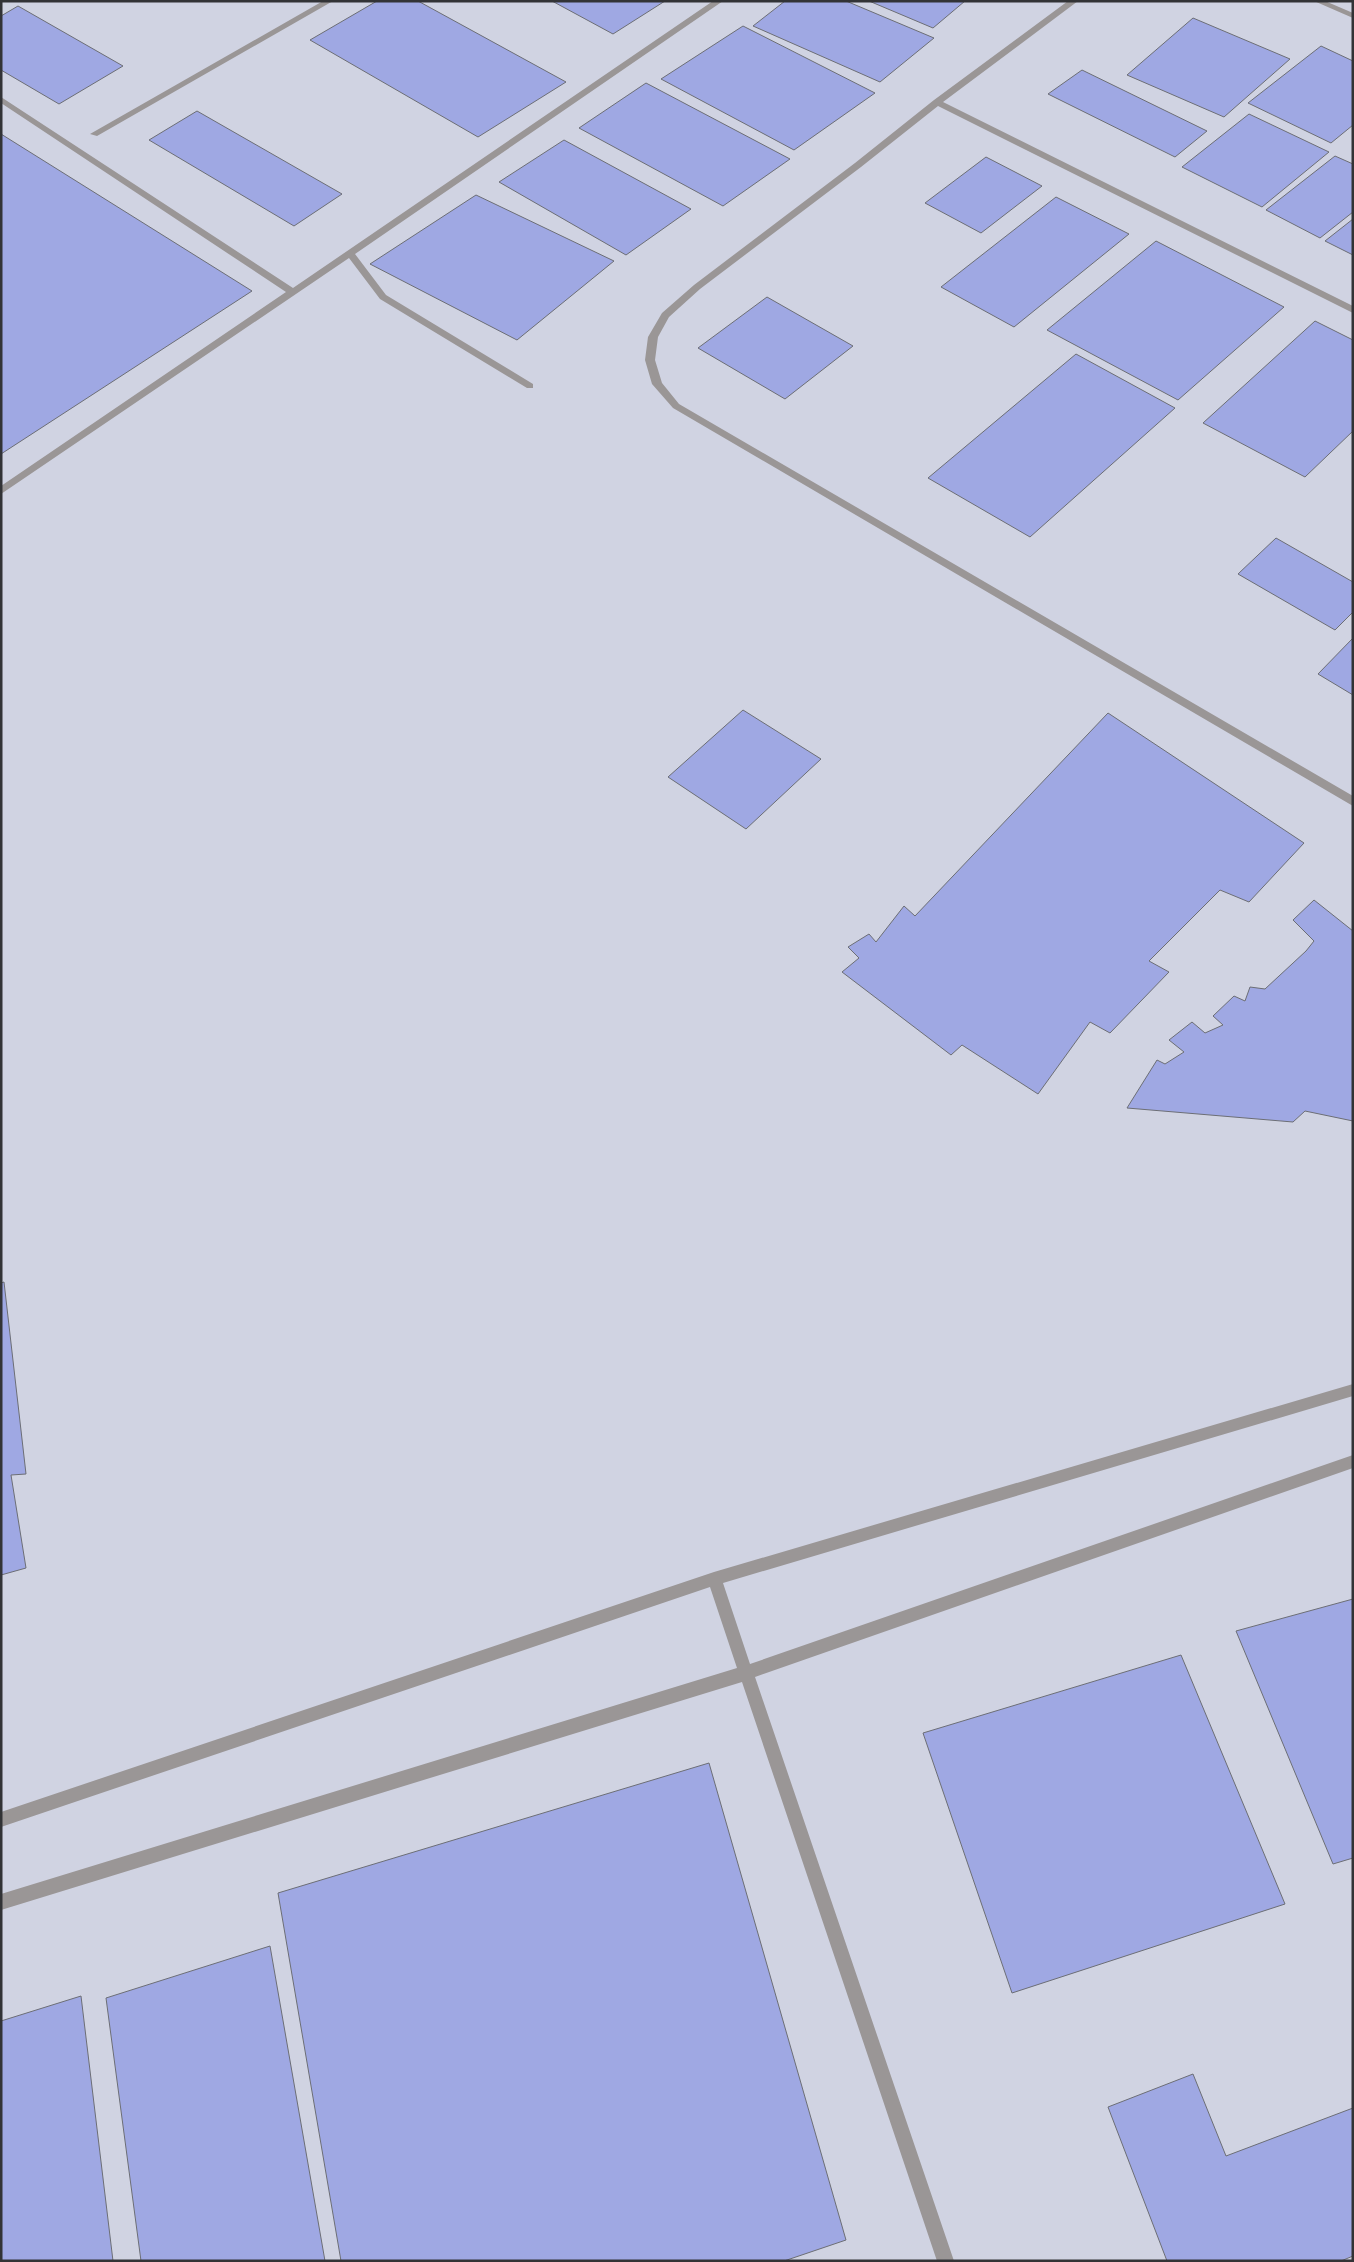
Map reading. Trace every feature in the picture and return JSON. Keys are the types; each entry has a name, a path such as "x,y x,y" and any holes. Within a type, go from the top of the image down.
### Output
{"street":[{"path":"94,134 330,1"},
{"path":"1,491 718,1"},
{"path":"1074,1 937,102 858,165 697,287 665,315 653,337 650,360 657,384 676,406 1353,802"},
{"path":"1318,1 1353,16"},
{"path":"1,99 293,292"},
{"path":"937,102 1353,310"},
{"path":"350,253 383,297 530,386"},
{"path":"1,1820 714,1579 1353,1390"},
{"path":"1,1902 746,1673 1353,1461"},
{"path":"714,1579 946,2261"}],"shaded area":[{"path":"1,1 1353,1 1353,2261 1,2261"}],"building":[{"path":"377,1 418,1 566,82 478,137 310,40"},
{"path":"552,1 665,1 613,34"},
{"path":"785,1 846,1 934,38 880,82 753,26"},
{"path":"869,1 965,1 933,28"},
{"path":"18,6 123,66 59,104 1,70 1,16"},
{"path":"1193,18 1290,59 1224,117 1127,75"},
{"path":"743,26 875,93 794,150 661,79"},
{"path":"1321,46 1353,61 1353,125 1331,143 1248,103"},
{"path":"1082,70 1207,131 1175,157 1048,94"},
{"path":"646,83 790,159 723,206 579,128"},
{"path":"197,111 342,194 294,226 149,140"},
{"path":"1249,114 1329,152 1262,207 1182,167"},
{"path":"1,134 252,291 1,454"},
{"path":"564,140 691,209 626,255 499,182"},
{"path":"1335,156 1353,164 1353,212 1320,238 1266,210"},
{"path":"986,157 1042,186 981,233 925,203"},
{"path":"476,195 614,261 517,340 370,264"},
{"path":"1056,197 1129,234 1014,327 941,287"},
{"path":"1353,219 1353,255 1325,241"},
{"path":"1156,241 1284,307 1178,400 1047,330"},
{"path":"767,297 853,346 785,399 698,348"},
{"path":"1315,321 1353,340 1353,431 1305,477 1203,423"},
{"path":"1076,354 1175,408 1030,537 928,478"},
{"path":"1276,538 1353,582 1353,612 1335,630 1238,574"},
{"path":"1353,638 1353,695 1318,674"},
{"path":"743,710 821,759 746,829 668,777"},
{"path":"1108,713 1304,843 1249,902 1220,890 1149,961 1169,972 1110,1033 1090,1022 1038,1094 962,1045 951,1055 842,972 859,958 848,947 869,934 876,942 904,906 915,916"},
{"path":"1314,900 1353,931 1353,1121 1305,1111 1293,1122 1127,1108 1157,1060 1165,1064 1184,1052 1169,1040 1192,1022 1205,1033 1223,1025 1213,1016 1234,996 1245,1001 1250,987 1265,989 1306,951 1314,941 1293,920"},
{"path":"4,1282 26,1474 11,1475 26,1568 1,1575 1,1283"},
{"path":"1353,1599 1353,1858 1333,1864 1236,1631"},
{"path":"1181,1655 1285,1904 1012,1993 923,1733"},
{"path":"709,1763 846,2240 784,2261 341,2261 278,1893"},
{"path":"270,1946 325,2261 141,2261 106,1998"},
{"path":"81,1996 113,2261 1,2261 1,2021"},
{"path":"1193,2074 1226,2156 1353,2108 1353,2256 1341,2261 1167,2261 1108,2107"}]}
